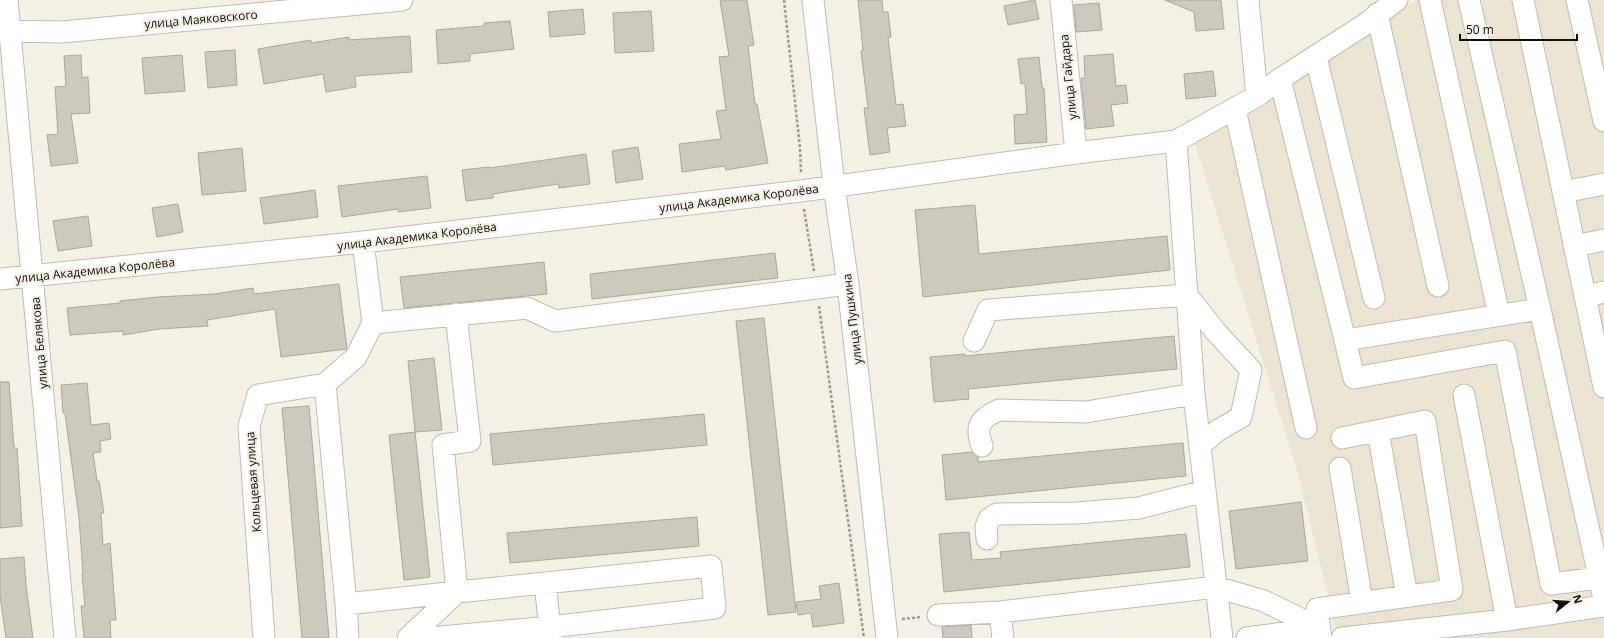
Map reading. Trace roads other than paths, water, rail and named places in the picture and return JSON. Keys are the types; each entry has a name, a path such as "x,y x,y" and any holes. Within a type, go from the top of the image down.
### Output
{"street":[{"name":"улица Белякова","path":"7,0 4,31 33,276 65,638"},
{"name":"улица Маяковского","path":"4,31 62,32 402,0"},
{"name":"улица Пушкина","path":"813,0 834,186 848,284 886,629"},
{"name":"улица Гайдара","path":"1061,0 1076,153"},
{"path":"1248,0 1257,96"},
{"path":"1222,638 1194,394 1176,141 1257,96 1280,79 1364,25 1397,0"},
{"path":"1430,0 1499,315"},
{"path":"1469,0 1540,309 1604,598"},
{"path":"1523,0 1574,246 1595,295 1604,387"},
{"path":"1577,0 1604,120"},
{"path":"1377,14 1438,286"},
{"path":"1316,57 1374,298"},
{"path":"1280,79 1354,378 1505,350 1550,584 1599,578"},
{"path":"1236,109 1306,428"},
{"name":"улица Академика Королёва","path":"0,279 363,242 801,191 1076,153 1176,141"},
{"path":"1563,192 1604,184"},
{"path":"1574,246 1604,240"},
{"path":"348,638 325,384 356,357 373,323 363,242"},
{"path":"373,323 527,308 555,321 848,284"},
{"path":"974,341 988,310 1187,295"},
{"path":"1187,295 1216,332 1251,370 1241,417 1217,431 1200,446"},
{"path":"1345,340 1540,309"},
{"path":"456,314 470,441 443,445 457,592"},
{"name":"Кольцевая улица","path":"264,638 249,426 258,395 325,384"},
{"path":"982,446 978,433 981,422 989,414 999,410 1086,412 1194,394"},
{"path":"1464,395 1507,620"},
{"path":"1320,633 1317,609 1452,590 1425,421 1342,438"},
{"path":"1378,431 1407,596"},
{"path":"1340,468 1362,602"},
{"path":"987,539 986,527 989,519 997,514 1076,513 1140,508 1205,491"},
{"path":"346,604 711,566 715,608 551,633 430,638"},
{"path":"545,583 551,633"},
{"path":"938,615 1000,612 1216,587 1264,601 1320,633"},
{"path":"408,638 457,592"},
{"path":"1342,638 1507,620 1604,606"},
{"path":"1000,612 1003,638"},
{"path":"1248,638 1320,633"}]}
